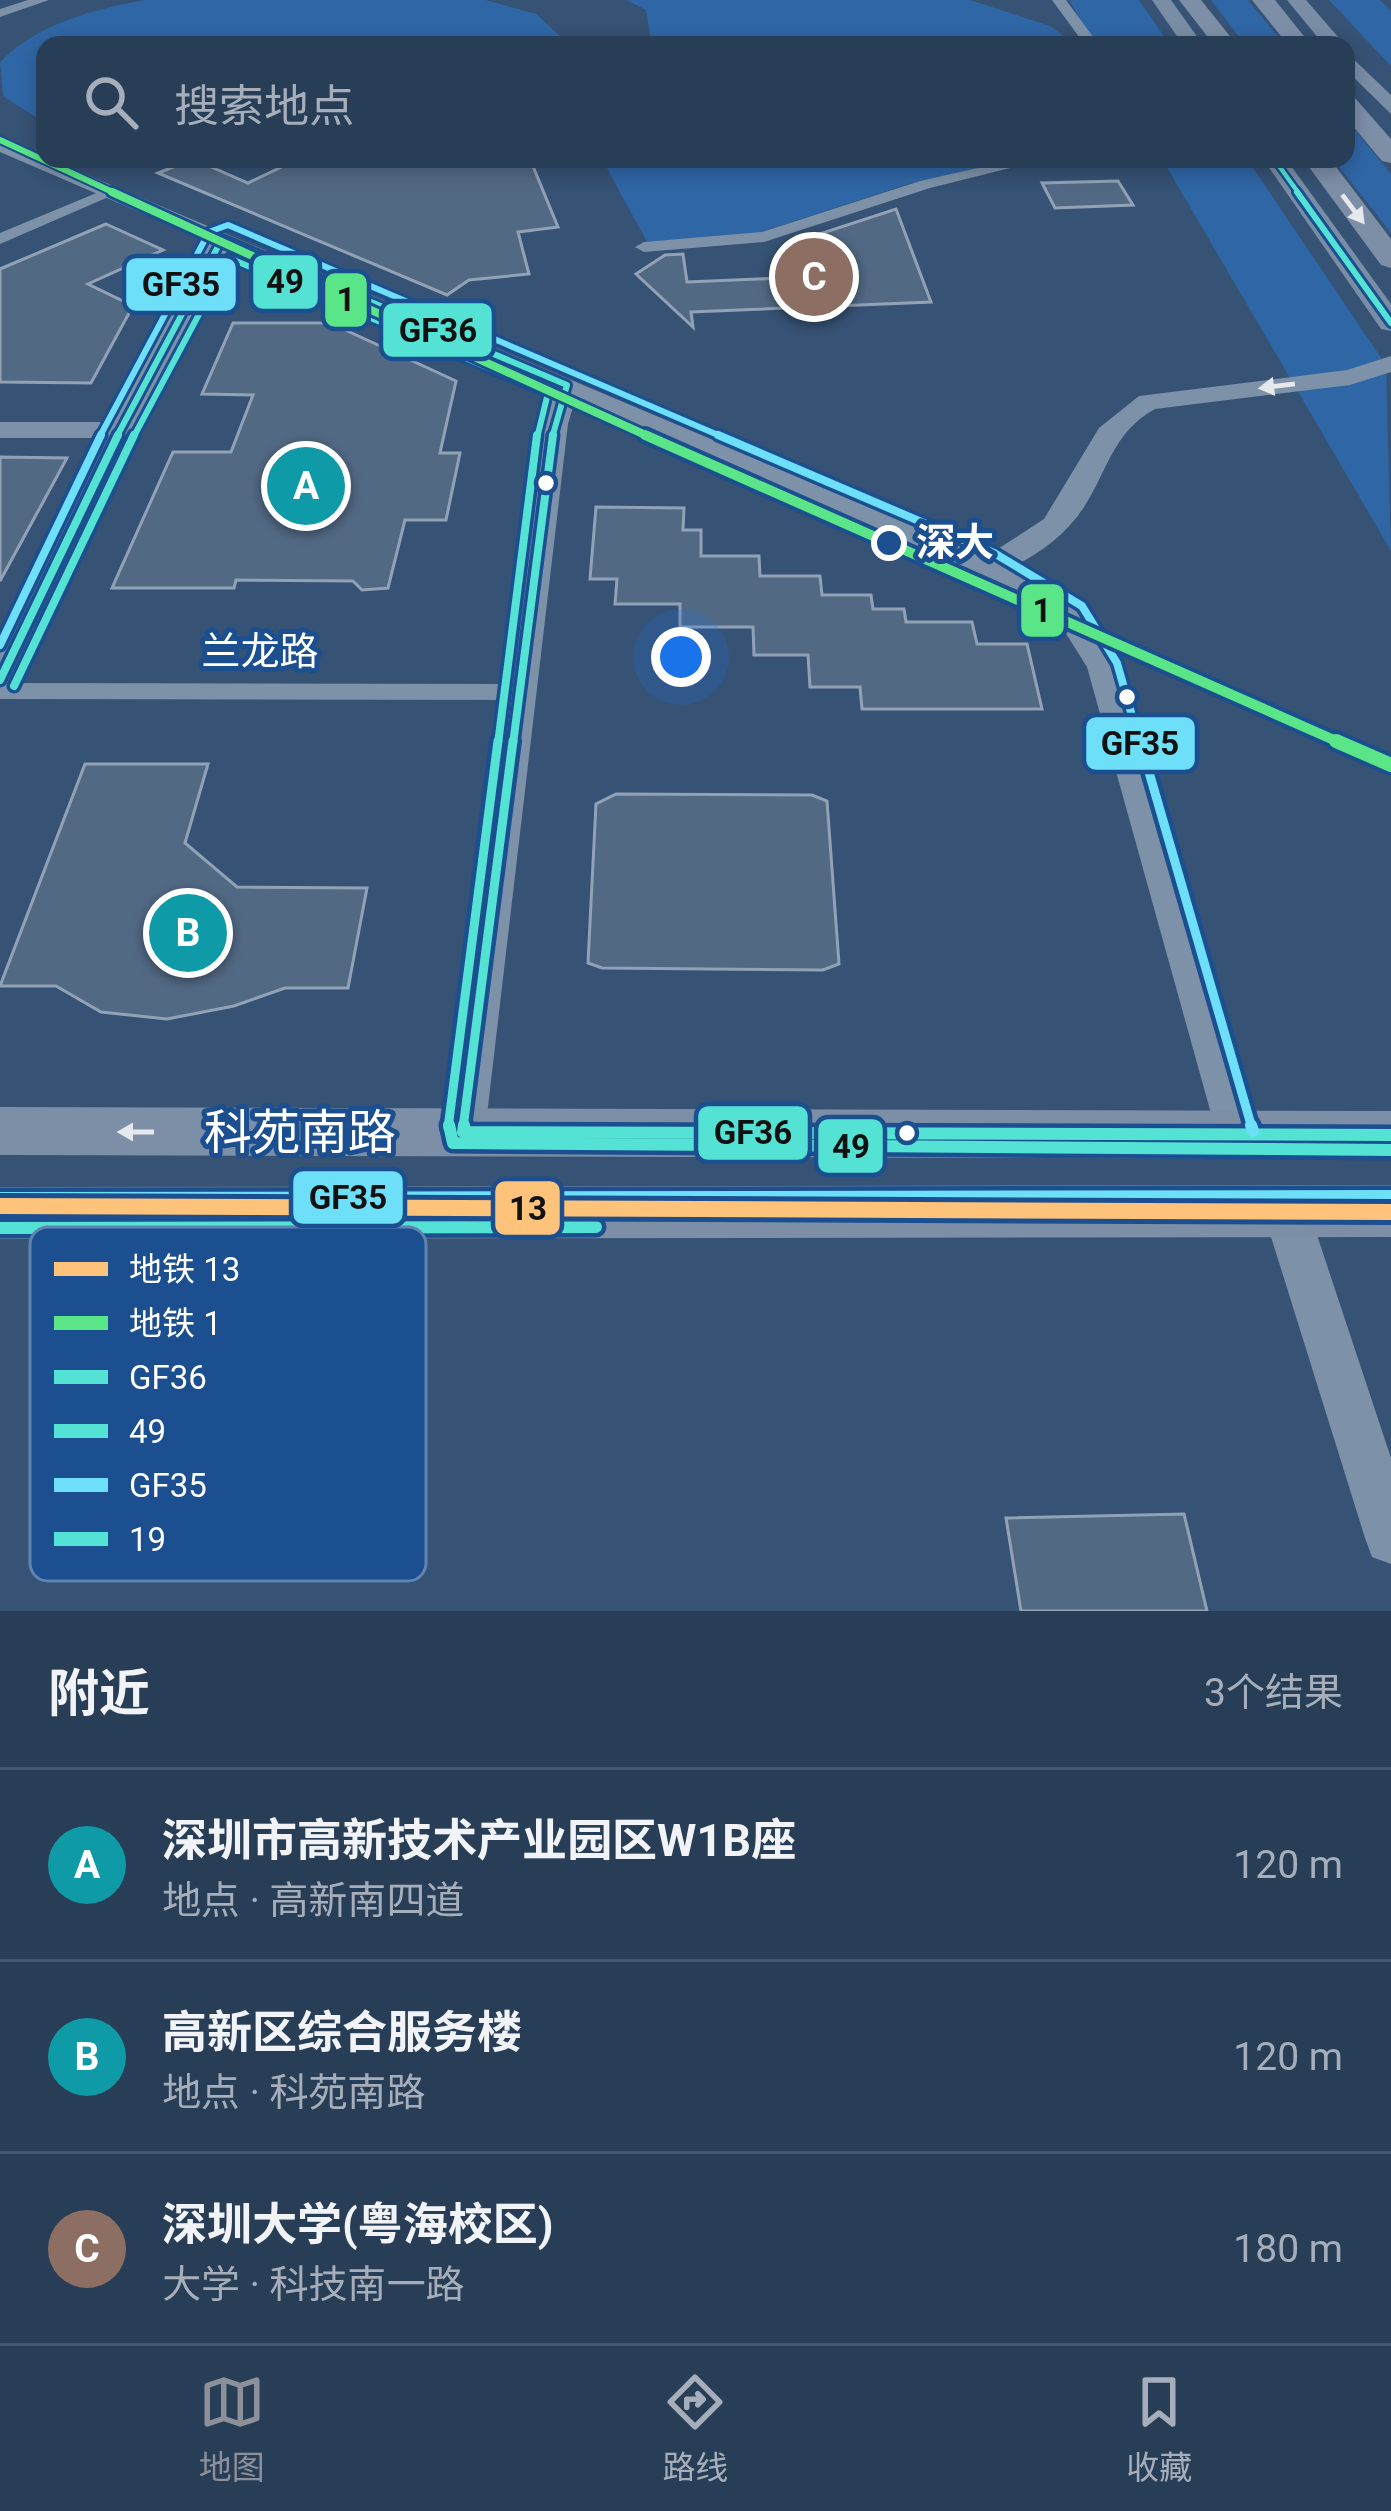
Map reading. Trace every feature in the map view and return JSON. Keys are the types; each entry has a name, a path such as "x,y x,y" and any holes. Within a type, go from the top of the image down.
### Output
{"main road":[{"path":"1161,0 1187,36"},
{"path":"1190,0 1216,36"},
{"path":"1263,0 1295,36"},
{"path":"1296,0 1327,36"},
{"path":"1355,68 1391,108"},
{"path":"1355,89 1391,122"},
{"path":"1355,113 1391,155"},
{"path":"1280,168 1391,323"},
{"path":"1323,168 1391,259"},
{"name":"科苑南路","path":"0,1131 1391,1135"},
{"name":"科苑南路","path":"0,1213 1391,1211"}],"street":[{"path":"0,13 42,0"},
{"path":"1059,0 1085,36"},
{"path":"0,144 36,159"},
{"path":"56,168 988,567 1072,617 1103,667 1239,1135"},
{"path":"644,247 764,237 926,184 998,168"},
{"path":"0,239 112,192"},
{"path":"0,680 120,430 222,238"},
{"path":"988,567 1043,536 1070,506 1122,414 1148,402 1350,377 1391,364"},
{"path":"463,1132 556,413 567,385"},
{"path":"0,430 120,430"},
{"name":"兰龙路","path":"0,691 520,692"},
{"path":"1286,1211 1391,1538"}],"shaded area":[{"path":"145,0 486,0 536,14 560,36 36,36 36,117 3,96 0,62 31,38 86,14"},
{"path":"626,0 970,0 1050,26 1064,36 650,36 646,10"},
{"path":"1069,0 1139,0 1164,36 1090,36"},
{"path":"1211,0 1248,0 1278,36 1238,36"},
{"path":"1329,0 1380,0 1391,11 1391,66"},
{"path":"1355,130 1391,174 1391,233 1340,168 1355,168"},
{"path":"607,168 976,168 908,184 755,234 647,242"},
{"path":"1167,168 1253,168 1386,365 1391,551"}],"building":[{"path":"170,168 214,168 248,183 279,168 534,168 558,227 518,232 529,274 469,280 447,295 158,173"},
{"path":"1118,181 1133,205 1055,208 1042,183"},
{"path":"896,209 931,302 691,312 693,327 636,274 665,255 683,254 687,282 807,277 798,241"},
{"path":"106,224 163,250 88,284 133,306 91,383 0,382 0,269"},
{"path":"233,323 330,323 456,381 440,453 460,453 446,520 405,520 388,588 362,590 353,581 236,580 234,588 112,588 173,452 231,452 253,395 202,394"},
{"path":"0,457 67,458 0,581"},
{"path":"596,507 684,508 683,530 701,530 701,556 759,556 760,576 820,576 822,595 871,595 873,609 904,609 906,622 972,622 977,644 1027,644 1042,709 862,709 860,687 810,687 808,655 754,655 753,627 680,627 680,604 615,604 617,579 590,579"},
{"path":"85,764 208,764 185,843 237,887 367,888 348,988 285,988 234,1006 167,1019 101,1012 56,986 0,986"},
{"path":"616,794 812,795 827,801 839,964 823,970 602,968 588,963 596,804"},
{"path":"1184,1514 1207,1611 1021,1611 1006,1518"}],"metro line":[{"name":"1","path":"0,140 36,157"},
{"name":"1","path":"61,168 474,359 1391,765"},
{"name":"13","path":"0,1206 1391,1212"}],"transit line":[{"name":"19","path":"1280,168 1391,323"},
{"name":"GF35","path":"0,645 106,424 209,232 228,225 994,553 1082,606 1117,663 1253,1131"},
{"name":"GF36","path":"0,680 120,430 222,239 567,385 554,424 463,1132 1391,1135"},
{"name":"49","path":"14,686 133,437 229,258 548,393 539,422 448,1130 453,1143 1391,1150"},
{"name":"GF35","path":"0,1198 1391,1196"},
{"name":"GF36","path":"0,1213 596,1212"},
{"name":"49","path":"426,1227 596,1227"},
{"name":"49","path":"0,1228 30,1228"}],"place":[{"name":"深圳大学(粤海校区)","path":"814,277"},
{"name":"深圳市高新技术产业园区W1B座","path":"306,486"},
{"name":"深大","path":"889,543"},
{"name":"高新区综合服务楼","path":"188,933"}]}
